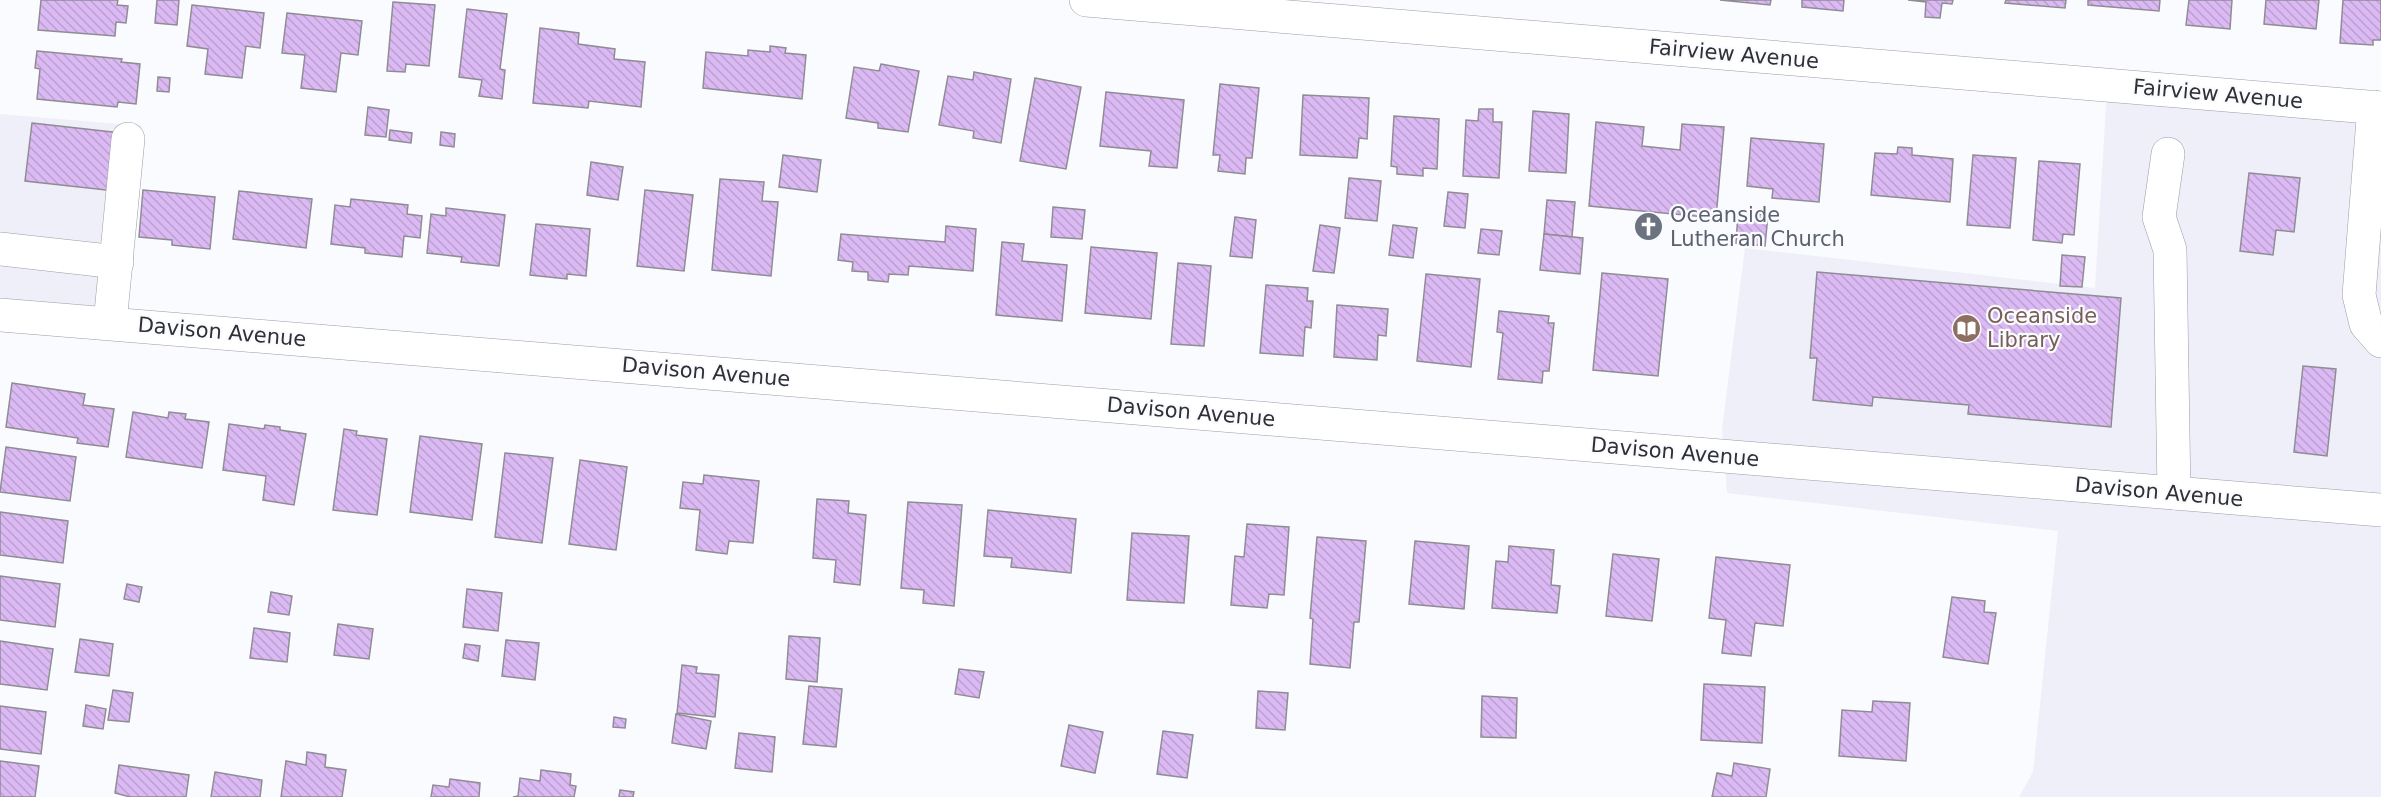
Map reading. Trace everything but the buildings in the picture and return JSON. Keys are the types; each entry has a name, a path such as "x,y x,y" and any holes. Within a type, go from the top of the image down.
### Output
{"main road":[{"name":"Fairview Avenue","path":"1086,0 2378,107"},
{"path":"2378,107 2359,295 2366,324 2381,341"},
{"path":"110,323 128,139"},
{"path":"2168,154 2159,217 2170,250 2174,493"},
{"path":"0,249 117,262"},
{"name":"Davison Avenue","path":"0,315 2381,510"}],"shaded area":[{"path":"2107,90 2381,111 2381,797 2019,797 2033,772 2058,531 1727,493 1722,429 1745,248 2095,288"},
{"path":"0,114 142,126 124,314 0,304"}],"place":[{"name":"Oceanside Lutheran Church","path":"1649,227"},
{"name":"Oceanside Library","path":"1966,328"}]}
